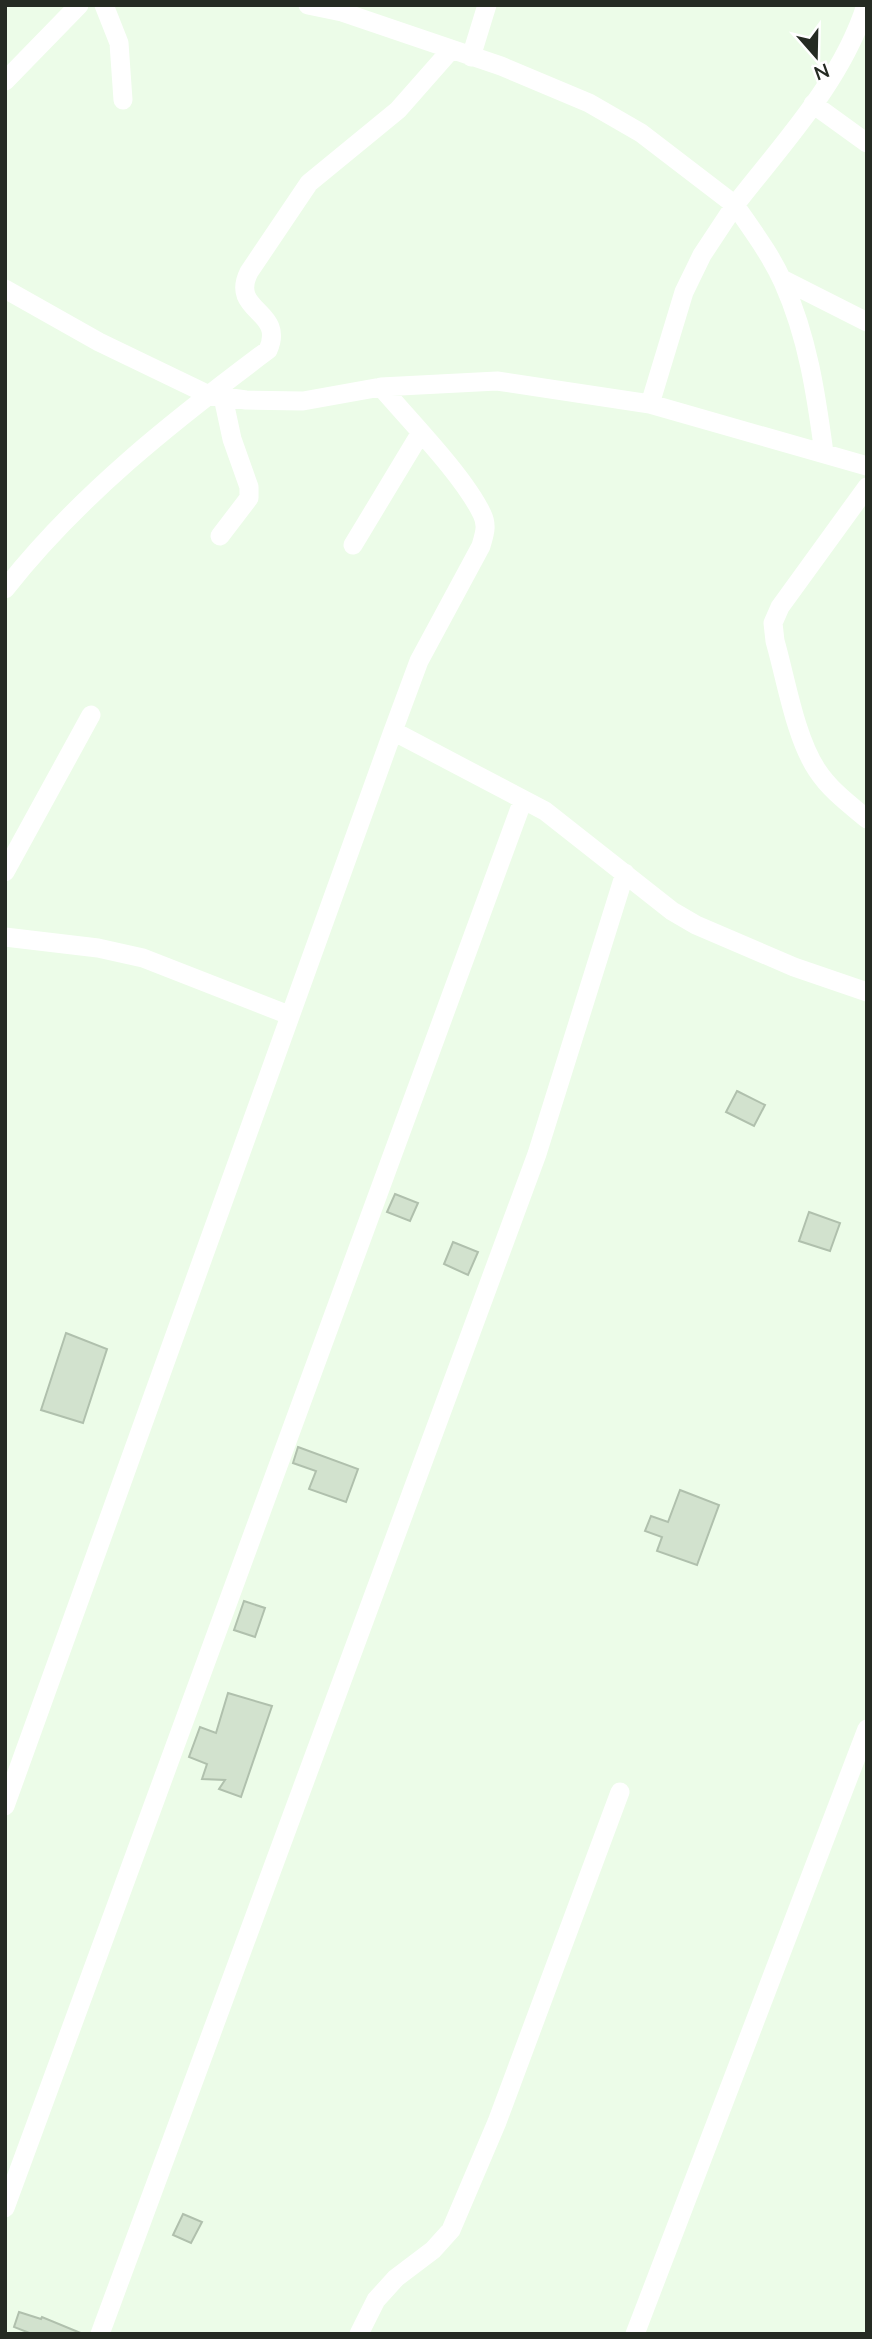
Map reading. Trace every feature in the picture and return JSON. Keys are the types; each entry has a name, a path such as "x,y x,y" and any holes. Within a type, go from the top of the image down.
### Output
{"street":[{"path":"5,81 79,5"},
{"path":"104,5 119,43 123,100"},
{"path":"308,5 343,9 589,103 641,133 735,205 782,279 810,356 824,453"},
{"path":"471,57 486,5"},
{"path":"650,404 684,292 702,255 735,205 813,104 859,28 866,5"},
{"path":"5,589 39,547 97,489 189,408 216,396 268,351 273,339 269,322 244,295 242,286 269,239 309,183 398,110 450,51"},
{"path":"813,104 867,143"},
{"path":"782,279 867,322"},
{"path":"5,289 99,342 216,396 303,401 381,387 497,381 650,404 867,466"},
{"path":"5,1806 419,660 481,546 486,528 477,506 381,387"},
{"path":"216,396 249,487 248,498 220,536"},
{"path":"353,545 420,434"},
{"path":"867,487 780,607 773,623 775,641 815,768 831,789 867,819"},
{"path":"5,872 91,715"},
{"path":"393,731 560,822 672,911 696,925 793,967 867,992"},
{"path":"5,2208 523,800"},
{"path":"100,2334 537,1154 625,873"},
{"path":"5,937 98,948 143,958 289,1015"},
{"path":"635,2334 867,1729"},
{"path":"359,2334 376,2300 396,2278 433,2250 451,2230 497,2122 620,1792"}],"building":[{"path":"737,1091 765,1105 754,1126 726,1112"},
{"path":"395,1194 418,1203 410,1221 387,1212"},
{"path":"809,1212 840,1223 830,1251 799,1241"},
{"path":"453,1242 478,1252 468,1275 444,1264"},
{"path":"66,1333 107,1349 83,1423 41,1410"},
{"path":"298,1447 358,1469 346,1502 309,1489 316,1471 293,1463"},
{"path":"680,1490 719,1505 697,1565 657,1551 662,1537 645,1531 651,1516 668,1522"},
{"path":"244,1601 265,1608 255,1637 234,1630"},
{"path":"228,1693 272,1706 241,1797 219,1789 225,1780 202,1779 207,1764 189,1757 200,1727 216,1733"},
{"path":"183,2214 202,2222 191,2243 173,2235"},
{"path":"19,2312 41,2319 42,2317 83,2334 32,2334 14,2327"}]}
